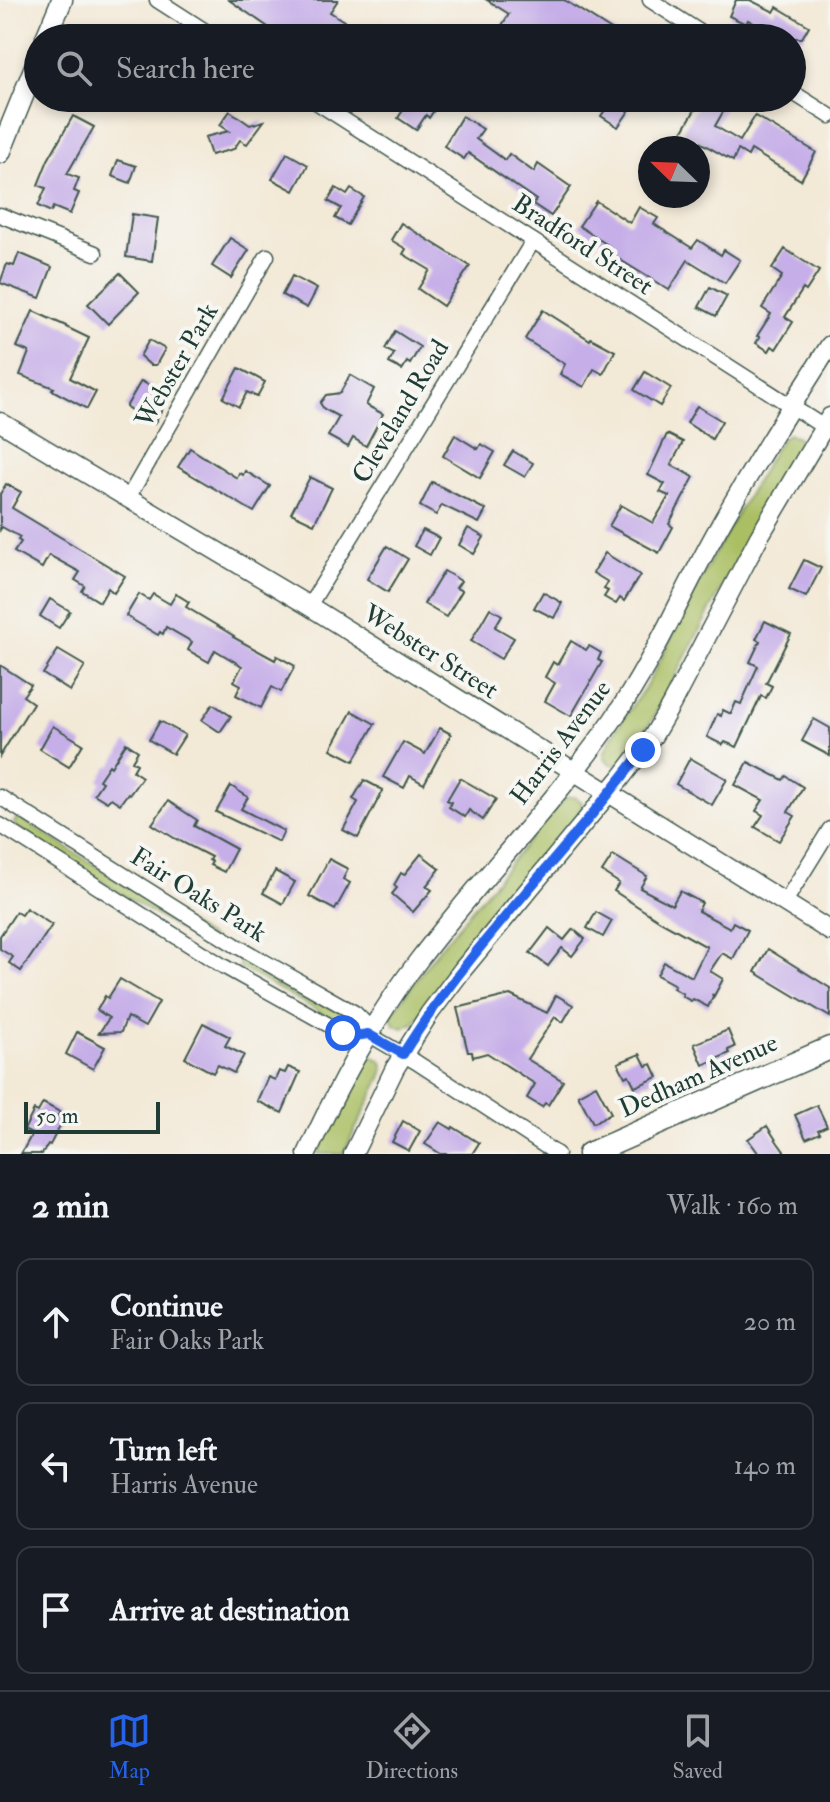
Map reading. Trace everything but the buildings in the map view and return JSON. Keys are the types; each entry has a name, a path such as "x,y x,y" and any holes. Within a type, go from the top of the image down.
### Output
{"main road":[{"path":"52,24 62,0"},
{"path":"0,153 24,94"},
{"name":"Dedham Avenue","path":"589,1154 830,1048"}],"street":[{"path":"157,0 194,24"},
{"path":"650,0 687,24"},
{"path":"806,101 830,116"},
{"name":"Bradford Street","path":"332,112 791,406 828,425"},
{"path":"0,215 95,253"},
{"name":"Cleveland Road","path":"309,606 533,241"},
{"name":"Webster Park","path":"128,498 267,256"},
{"name":"Harris Avenue","path":"307,1154 344,1077 386,1006 419,960 600,738 638,682 714,536 830,345"},
{"name":"Webster Street","path":"0,422 309,606 830,931"},
{"path":"353,1154 403,1054 429,1014 637,758 662,721 783,494 828,425"},
{"path":"0,824 6,801"},
{"name":"Fair Oaks Park","path":"6,801 235,945 355,1013 364,1022 368,1034"},
{"name":"Fair Oaks Park","path":"0,824 223,966 343,1033 355,1036 368,1034 557,1154"},
{"path":"785,902 830,829"},
{"path":"223,966 235,945"}],"green space":[{"path":"788,434 796,436 801,442 798,453 744,546 653,718 622,763 610,764 604,757 609,741 648,683 710,562 781,439"},
{"path":"568,797 582,802 579,817 414,1023 403,1028 395,1025 392,1014 434,955"},
{"path":"18,817 217,942 219,949 216,952 211,950 16,827 14,822"},
{"path":"246,959 355,1020 357,1024 354,1029 239,967 239,962"},
{"path":"371,1056 381,1060 383,1074 343,1154 318,1154 356,1073"}],"route":[{"path":"343,1033 349,1036 368,1034 403,1054 463,969 643,750"}]}
